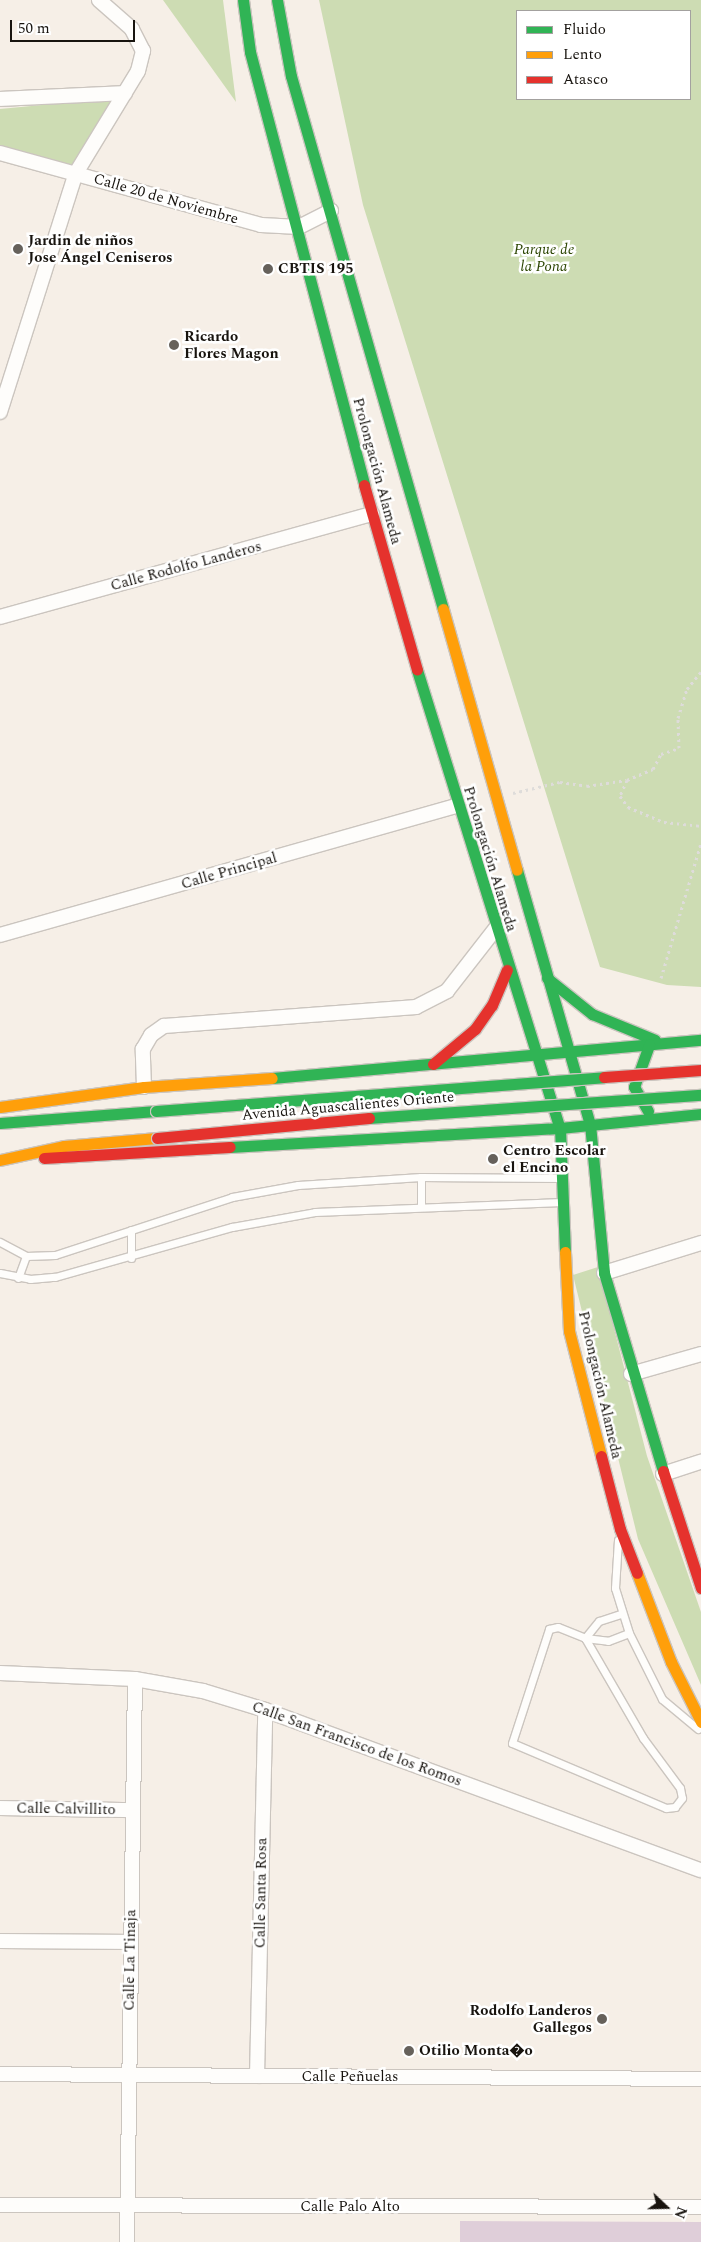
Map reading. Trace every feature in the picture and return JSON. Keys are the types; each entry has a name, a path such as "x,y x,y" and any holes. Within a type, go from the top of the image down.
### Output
{"main road":[{"name":"Prolongación Alameda","path":"243,0 250,52 299,227 372,514 457,806 496,928 531,1056 560,1128 569,1331 620,1529 672,1662 701,1722"},
{"name":"Prolongación Alameda","path":"277,0 292,76 546,975 590,1124 604,1273 631,1374 663,1474 696,1560 701,1588"},
{"path":"430,1066 455,1050 475,1030 492,1006 507,970"},
{"path":"546,975 592,1014 624,1031 666,1043"},
{"path":"0,1107 144,1087 430,1066 701,1040"},
{"path":"649,1045 634,1087 640,1102 658,1118"},
{"path":"523,1129 535,1112 540,1092 531,1056"},
{"name":"Avenida Aguascalientes Oriente","path":"0,1123 701,1070"},
{"name":"Avenida Aguascalientes Oriente","path":"0,1160 64,1146 424,1113 701,1095"},
{"name":"Avenida Aguascalientes Oriente","path":"0,1160 560,1128 701,1114"}],"street":[{"path":"0,412 5,379 76,173 138,71 143,51 132,28 99,0"},
{"path":"0,99 125,93"},
{"name":"Calle 20 de Noviembre","path":"0,152 261,225 299,227 331,211"},
{"name":"Calle Rodolfo Landeros","path":"0,617 372,514"},
{"name":"Calle Principal","path":"0,935 457,806"},
{"path":"144,1087 143,1049 151,1035 164,1026 416,1007 447,991 496,928"},
{"path":"604,1273 701,1243"},
{"path":"631,1374 701,1354"},
{"path":"663,1474 701,1462"},
{"name":"Calle San Francisco de los Romos","path":"0,1673 135,1679 203,1691 265,1710 701,1870"},
{"name":"Calle La Tinaja","path":"127,2242 131,1810 135,1679"},
{"name":"Calle Santa Rosa","path":"257,2076 265,1710"},
{"name":"Calle Calvillito","path":"0,1808 131,1810"},
{"path":"0,1941 130,1942"},
{"name":"Calle Peñuelas","path":"0,2074 701,2079"},
{"name":"Calle Palo Alto","path":"0,2205 126,2207 701,2207"}],"lane":[{"path":"0,1242 26,1256 54,1255 232,1198 298,1185 421,1177 561,1178"},
{"path":"420,1205 421,1177"},
{"path":"0,1273 18,1278 43,1279 131,1258 250,1223 315,1212 420,1205 562,1202"},
{"path":"130,1230 131,1258"},
{"path":"18,1278 26,1256"},
{"path":"620,1529 615,1588 621,1614 662,1699 701,1730"},
{"path":"585,1638 598,1620 621,1614"},
{"path":"585,1638 643,1738 680,1788 682,1798 675,1807 666,1808 512,1743 549,1629 558,1627 585,1638 608,1641 629,1633"}],"path":[{"path":"511,793 560,782 587,786 627,780 653,769 661,754 679,748 678,718 687,689 701,672"},
{"path":"627,780 620,796 628,807 664,822 701,826"},
{"path":"661,978 701,843"}],"green space":[{"path":"163,0 223,0 236,102"},
{"name":"Parque de la Pona","path":"319,0 701,0 701,987 667,985 600,967 363,205"},
{"path":"115,98 75,169 0,150 0,109"},
{"path":"598,1267 647,1456 701,1612 701,1685 638,1539 573,1275"}],"building":[{"path":"460,2221 701,2222 701,2242 460,2242"}],"traffic: fast":[{"path":"243,0 250,52 364,485"},
{"path":"277,0 291,76 443,609"},
{"path":"417,670 560,1128 565,1252"},
{"path":"517,870 590,1124 604,1273 663,1471"},
{"path":"547,978 592,1014 655,1040"},
{"path":"272,1078 701,1040"},
{"path":"648,1111 634,1087 649,1045"},
{"path":"156,1111 604,1077"},
{"path":"369,1118 701,1095"},
{"path":"0,1123 156,1111"},
{"path":"230,1147 560,1128 701,1114"}],"traffic: slow":[{"path":"443,609 517,870"},
{"path":"0,1107 144,1087 272,1078"},
{"path":"0,1160 64,1146 157,1138"},
{"path":"565,1252 569,1331 601,1456"},
{"path":"637,1573 671,1662 701,1722"}],"traffic: jam":[{"path":"364,485 417,670"},
{"path":"433,1064 475,1029 492,1005 507,970"},
{"path":"604,1077 701,1070"},
{"path":"157,1138 369,1118"},
{"path":"44,1158 230,1147"},
{"path":"601,1456 620,1529 637,1573"},
{"path":"663,1471 701,1588"}],"place":[{"name":"Jardin de niños Jose Ángel Ceniseros","path":"18,249"},
{"name":"CBTIS 195","path":"268,269"},
{"name":"Ricardo Flores Magon","path":"174,345"},
{"name":"Centro Escolar el Encino","path":"493,1159"},
{"name":"Rodolfo Landeros Gallegos","path":"602,2019"},
{"name":"Otilio Monta�o","path":"409,2051"}]}
